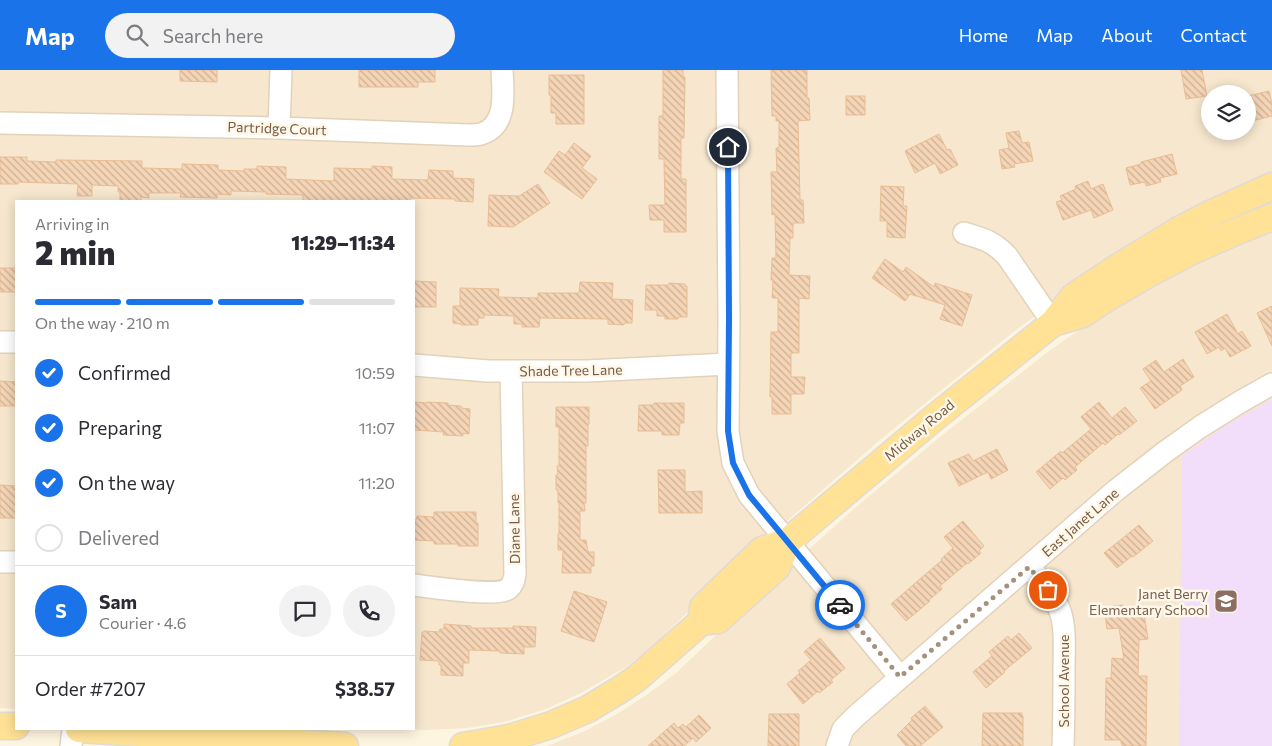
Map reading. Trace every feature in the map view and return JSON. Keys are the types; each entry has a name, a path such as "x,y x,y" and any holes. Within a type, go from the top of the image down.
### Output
{"main road":[{"name":"Midway Road","path":"463,746 510,738 551,725 588,709 637,678 700,622 718,620 777,567 788,541 934,418 1053,323 1074,296 1115,268 1177,231 1272,186"},
{"path":"1247,197 1265,220"},
{"name":"Midway Road","path":"1053,323 1083,314 1158,268 1192,251 1265,220"},
{"path":"0,726 15,726"},
{"path":"95,730 345,746"}],"street":[{"path":"279,128 281,70"},
{"name":"Partridge Court","path":"0,123 481,134 492,128 498,121 502,110 502,70"},
{"path":"727,70 728,431 733,463 749,495 900,677"},
{"path":"964,233 989,241 1000,248 1053,323"},
{"path":"0,342 15,342"},
{"name":"Shade Tree Lane","path":"415,365 488,371 587,371 728,364"},
{"name":"Diane Lane","path":"415,585 501,592 508,589 513,583 515,575 511,371"},
{"name":"East Janet Lane","path":"837,746 843,729 856,716 1115,491 1200,427 1272,384"},
{"path":"0,562 15,562"},
{"name":"School Avenue","path":"1029,567 1054,598 1063,623 1063,746"},
{"path":"72,746 73,730"}],"shaded area":[{"path":"0,70 1272,70 1272,176 1108,263 1012,333 881,439 746,557 650,648 626,667 581,693 546,709 504,722 467,728 415,730 415,200 15,200 15,709 0,708"},
{"path":"1272,228 1272,746 547,746 585,731 617,714 676,673 769,585 855,508 940,437 1049,351 1100,315 1182,267"},
{"name":"Janet Berry Elementary School","path":"1272,399 1272,746 1179,746 1182,456 1225,426"}],"building":[{"path":"180,70 217,70 217,82 180,81"},
{"path":"359,70 435,70 435,82 418,82 418,87 359,87"},
{"path":"663,70 683,70 683,77 685,77 684,138 681,138 681,179 686,179 686,232 664,232 664,220 650,220 649,205 665,205 664,159 659,159 659,116 663,116"},
{"path":"771,70 807,70 807,98 809,98 810,120 798,121 800,200 803,200 804,223 793,223 793,238 790,238 789,275 810,276 809,299 799,298 799,353 791,353 791,377 805,377 804,394 791,394 791,414 772,414 772,397 770,397 771,332 778,332 778,298 772,298 773,280 771,280 772,258 776,258 775,214 772,215 771,172 777,172 776,148 779,148 779,121 776,121 776,116 772,116"},
{"path":"1181,70 1202,70 1205,85 1201,85 1201,97 1186,99"},
{"path":"549,75 584,75 584,124 556,124 556,113 551,113"},
{"path":"1269,91 1272,116 1256,120 1256,94"},
{"path":"846,96 865,96 865,115 846,115"},
{"path":"1019,131 1022,143 1029,142 1033,161 1014,164 1015,167 1002,169 999,150 1009,148 1006,133"},
{"path":"939,134 947,150 950,149 958,165 940,174 935,163 915,173 905,151"},
{"path":"574,143 591,156 582,168 597,179 582,199 544,172 559,151 565,155"},
{"path":"1172,154 1177,174 1160,178 1161,182 1146,186 1145,182 1130,185 1126,168"},
{"path":"0,157 27,157 27,161 56,162 56,160 142,161 142,168 182,169 182,164 218,165 218,170 244,171 244,169 257,169 257,166 286,167 286,179 334,181 334,168 372,169 372,166 392,167 392,179 428,180 429,170 453,171 453,178 474,179 473,202 455,201 455,199 410,198 410,200 303,200 303,195 231,191 231,195 217,194 217,198 180,197 181,193 149,193 149,198 141,197 141,200 120,200 118,186 92,185 92,196 77,196 78,184 18,182 18,184 0,184"},
{"path":"1088,181 1091,189 1103,184 1113,210 1094,218 1091,210 1063,220 1056,202 1062,200 1060,196 1076,189 1075,186"},
{"path":"538,184 550,203 513,227 488,226 489,195 519,196"},
{"path":"881,186 904,187 903,206 907,206 905,238 887,237 887,221 880,221"},
{"path":"885,259 903,272 906,267 934,287 935,283 972,295 962,326 940,319 945,305 910,294 905,301 872,278"},
{"path":"0,268 15,268 15,292 0,292"},
{"path":"415,281 436,282 436,307 415,307"},
{"path":"580,282 613,283 612,299 633,300 632,323 624,323 624,325 608,324 608,319 540,318 539,327 522,327 522,324 514,324 514,316 484,315 484,318 478,318 478,325 453,323 453,306 460,306 460,288 499,289 498,297 538,298 538,293 579,293"},
{"path":"669,283 685,284 687,286 687,317 665,319 665,316 657,316 657,310 645,310 646,285 669,285"},
{"path":"1272,306 1272,346 1257,313"},
{"path":"1227,314 1238,334 1242,331 1251,346 1230,357 1225,348 1221,351 1219,347 1207,354 1195,332"},
{"path":"1183,359 1194,377 1180,386 1182,390 1155,409 1140,388 1151,381 1143,369 1156,360 1164,372"},
{"path":"0,381 15,382 15,406 0,406"},
{"path":"415,402 448,403 448,405 470,409 469,434 463,433 463,436 443,435 444,432 415,430"},
{"path":"1099,402 1112,418 1125,407 1137,421 1105,445 1103,443 1075,467 1077,470 1065,480 1063,478 1050,489 1036,472 1091,429 1081,417"},
{"path":"654,403 684,403 684,423 680,423 679,435 662,435 662,431 638,431 639,405 654,405"},
{"path":"556,407 589,407 588,446 586,446 586,503 584,503 585,511 580,511 580,540 586,540 588,552 594,552 594,566 591,566 591,573 562,573 563,550 558,550 559,503 558,490 556,490 556,475 558,474 557,466 559,466 559,427 556,427"},
{"path":"997,449 1008,470 991,479 988,472 959,486 948,463 969,454 973,461"},
{"path":"658,470 685,470 685,492 702,491 702,513 659,513"},
{"path":"0,485 15,486 15,518 0,518"},
{"path":"434,512 476,512 478,546 434,544 434,541 415,540 415,520 417,516 434,517"},
{"path":"963,521 984,546 979,551 981,553 940,586 942,589 906,621 891,604 942,560 953,548 944,537"},
{"path":"1139,525 1153,541 1117,568 1104,553"},
{"path":"574,591 607,602 594,642 561,631"},
{"path":"1123,605 1124,611 1143,608 1148,639 1139,640 1138,676 1147,676 1146,746 1122,746 1121,740 1105,740 1106,678 1111,678 1112,658 1124,659 1119,628 1107,629 1104,607"},
{"path":"444,624 471,626 471,628 536,627 535,647 524,647 524,654 469,650 469,663 463,663 463,676 441,675 439,661 420,660 422,632 439,632 440,629 444,629"},
{"path":"1019,633 1032,648 986,688 973,672 992,656 989,652 1008,636 1011,640"},
{"path":"820,638 845,668 831,680 833,682 819,693 818,691 803,704 787,684 811,660 804,652"},
{"path":"925,706 943,727 920,746 906,746 897,735 912,720 911,718"},
{"path":"983,713 1022,713 1023,746 982,746"},
{"path":"769,714 799,714 799,746 768,746"},
{"path":"699,715 711,728 696,742 693,738 684,746 648,746 674,723 678,728 683,724 686,727"}],"way so far":[{"path":"840,605 900,677 1029,567 1048,590"}],"place":[{"name":"Janet Berry Elementary School","path":"1226,601"}],"route":[{"path":"728,147 728,431 733,463 749,495 840,605"}]}
